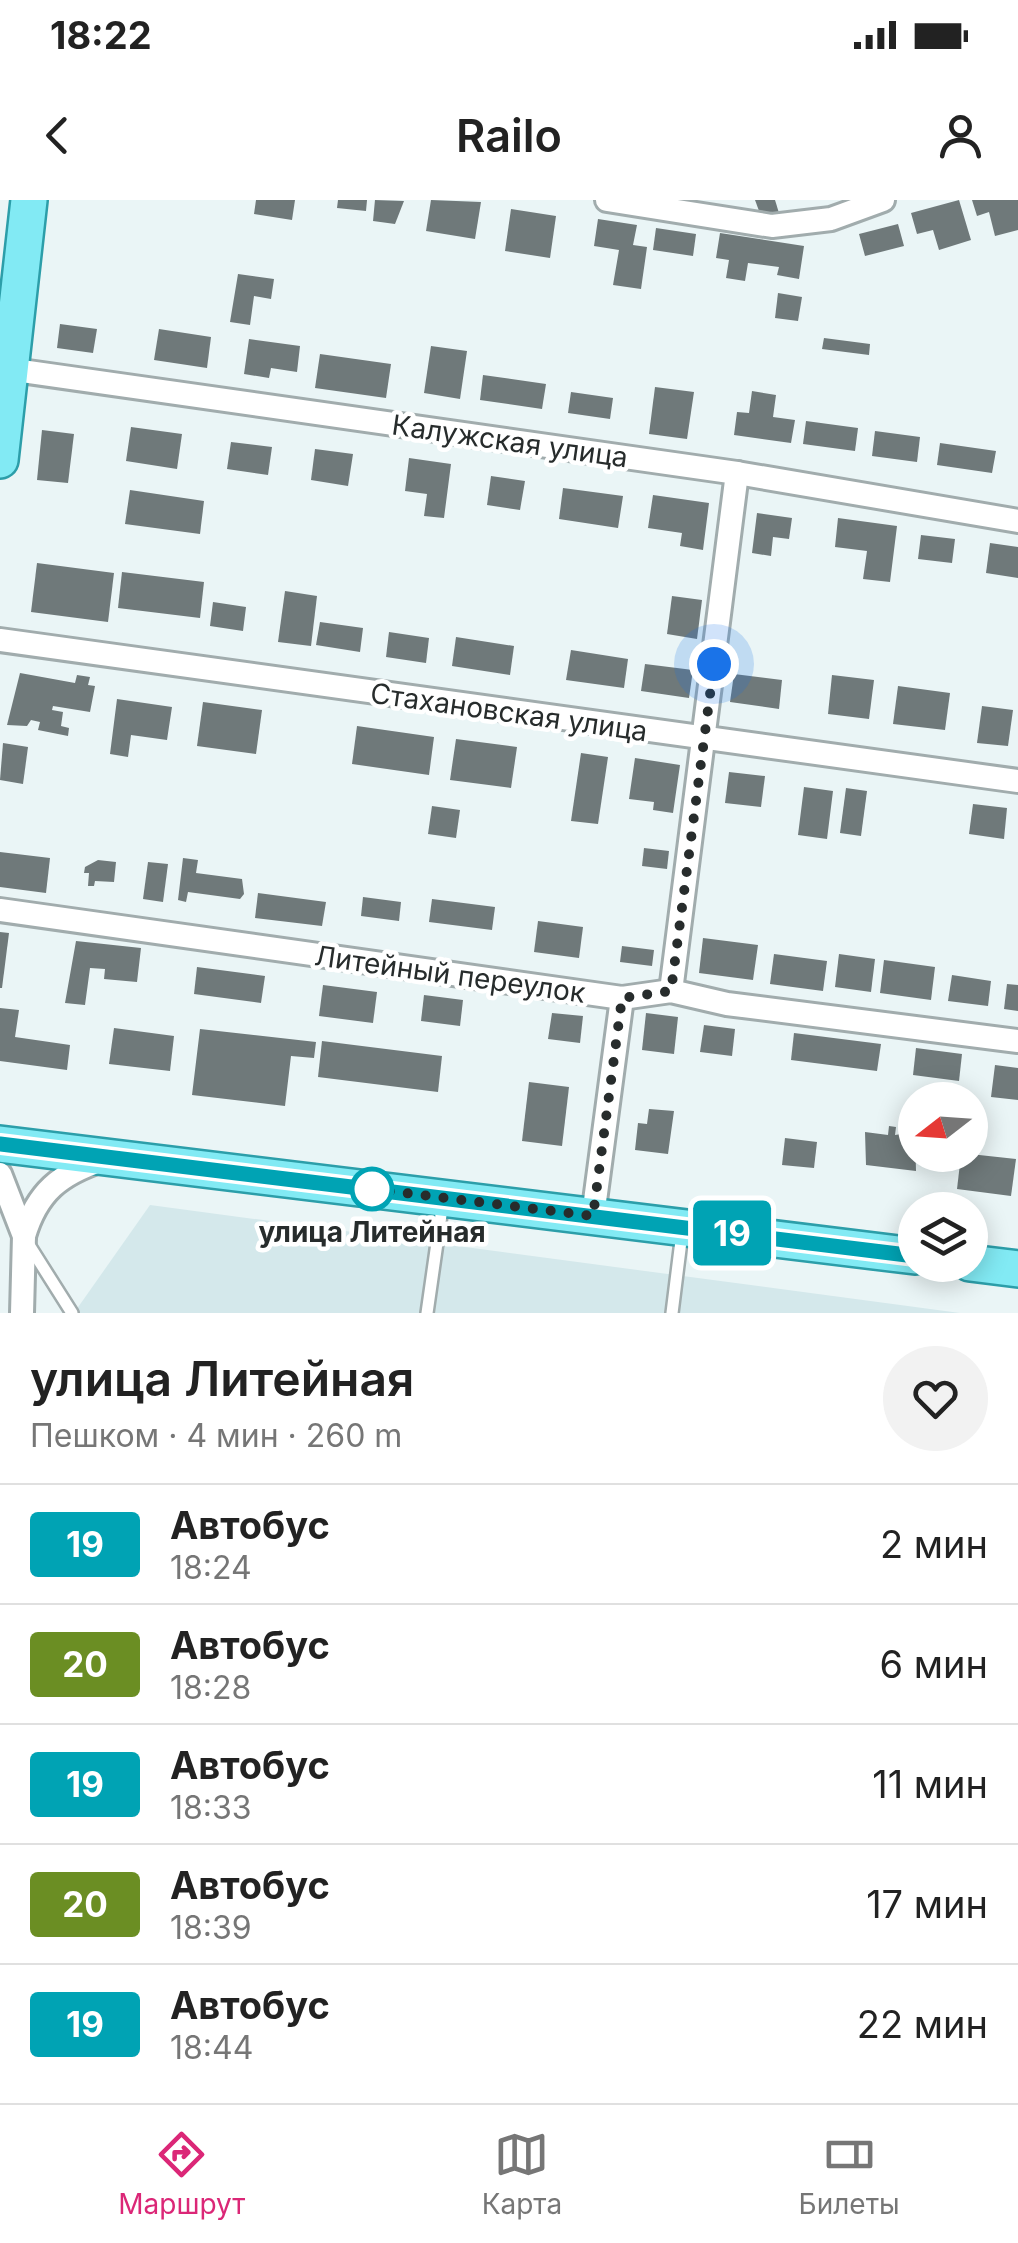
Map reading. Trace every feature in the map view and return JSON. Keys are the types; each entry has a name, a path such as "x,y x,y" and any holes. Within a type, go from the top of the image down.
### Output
{"main road":[{"path":"0,460 5,368 29,200"},
{"path":"0,1144 898,1254"},
{"path":"988,1265 1018,1269"}],"street":[{"path":"606,200 772,226 831,220 883,200"},
{"name":"Калужская улица","path":"5,368 737,473 1018,522"},
{"path":"671,991 737,473"},
{"name":"Стахановская улица","path":"0,640 1018,781"},
{"name":"Литейный переулок","path":"0,910 622,998 671,991 727,1004 1018,1041"},
{"path":"593,1216 622,998"},
{"path":"22,1313 24,1236 32,1210 56,1180 107,1158"},
{"path":"0,1174 24,1236"}],"lane":[{"path":"427,1313 443,1197"},
{"path":"672,1313 683,1226"},
{"path":"24,1236 72,1313"}],"shaded area":[{"path":"150,1205 960,1313 74,1313"}],"building":[{"path":"256,200 295,200 292,220 254,214"},
{"path":"338,200 367,200 366,211 337,208"},
{"path":"375,200 404,201 395,224 373,221"},
{"path":"431,200 481,202 475,239 426,231"},
{"path":"755,200 775,200 779,213 762,219"},
{"path":"959,200 971,240 939,250 933,230 917,234 911,213"},
{"path":"972,200 1018,200 1018,230 995,236 989,212 977,216"},
{"path":"511,209 556,216 550,258 505,251"},
{"path":"598,219 637,225 633,245 647,247 641,289 613,285 619,250 594,246"},
{"path":"898,224 904,246 865,256 859,234"},
{"path":"656,228 696,234 693,256 653,250"},
{"path":"720,233 804,246 799,279 777,275 779,267 748,263 745,281 726,278 729,260 716,258"},
{"path":"238,274 274,279 271,299 254,296 250,325 230,322"},
{"path":"778,293 802,297 798,321 775,318"},
{"path":"60,324 97,329 93,353 57,348"},
{"path":"159,329 211,337 207,368 154,360"},
{"path":"824,338 870,344 869,355 822,349"},
{"path":"249,339 300,346 297,372 271,368 269,378 244,374"},
{"path":"431,346 467,351 460,399 424,393"},
{"path":"320,354 391,364 386,398 315,388"},
{"path":"483,375 546,384 542,409 480,400"},
{"path":"655,387 694,392 687,439 649,434"},
{"path":"752,391 776,395 773,417 795,420 791,443 734,435 737,412 749,413"},
{"path":"571,392 613,398 610,419 568,413"},
{"path":"806,421 858,428 855,451 803,444"},
{"path":"131,427 182,434 177,469 126,461"},
{"path":"42,430 74,434 68,483 37,480"},
{"path":"875,431 920,437 917,462 872,456"},
{"path":"231,442 272,447 268,475 227,469"},
{"path":"940,443 996,451 992,473 937,465"},
{"path":"315,449 353,454 348,486 311,480"},
{"path":"409,458 451,464 444,518 424,516 427,494 405,491"},
{"path":"491,476 525,481 520,510 487,505"},
{"path":"563,488 623,496 618,528 559,519"},
{"path":"130,490 204,501 200,534 125,524"},
{"path":"653,495 709,503 703,550 680,546 682,533 648,528"},
{"path":"757,513 792,518 789,539 773,537 771,556 752,553"},
{"path":"838,518 897,526 890,582 863,579 867,551 835,547"},
{"path":"921,535 955,539 952,563 918,559"},
{"path":"990,543 1018,547 1018,578 986,573"},
{"path":"37,563 114,573 108,622 31,612"},
{"path":"122,572 204,582 200,618 118,608"},
{"path":"285,591 317,596 311,646 278,642"},
{"path":"672,596 702,600 697,639 667,634"},
{"path":"213,602 246,607 243,631 210,626"},
{"path":"320,622 363,628 360,652 316,645"},
{"path":"389,632 429,638 426,663 386,657"},
{"path":"456,637 514,646 510,675 452,666"},
{"path":"571,650 628,659 624,688 566,680"},
{"path":"645,664 693,670 689,698 641,691"},
{"path":"20,673 75,683 77,675 90,677 88,685 95,686 90,712 53,706 52,710 63,712 61,726 69,728 68,736 38,730 40,722 31,720 27,726 7,725"},
{"path":"734,674 782,680 779,709 730,702"},
{"path":"832,675 874,680 869,719 828,714"},
{"path":"898,686 950,693 945,730 893,724"},
{"path":"117,699 172,707 167,740 131,735 128,757 110,754"},
{"path":"203,702 262,710 256,754 197,746"},
{"path":"982,706 1013,710 1008,746 977,743"},
{"path":"357,726 434,737 429,775 352,764"},
{"path":"456,739 517,747 511,788 450,780"},
{"path":"3,743 28,747 23,784 0,780"},
{"path":"581,753 608,757 598,824 571,821"},
{"path":"635,758 680,765 673,813 653,810 654,802 629,799"},
{"path":"729,772 765,776 761,807 725,803"},
{"path":"804,787 833,791 827,839 798,835"},
{"path":"846,788 867,791 861,836 840,833"},
{"path":"973,804 1007,808 1004,839 969,834"},
{"path":"432,806 460,810 456,838 428,834"},
{"path":"644,848 669,851 667,869 642,866"},
{"path":"0,852 50,858 46,893 0,887"},
{"path":"183,858 198,860 196,873 242,879 244,894 240,899 188,892 186,902 178,900"},
{"path":"98,860 116,862 114,882 95,881 94,886 88,886 89,873 84,873 85,867"},
{"path":"148,862 168,864 163,902 143,899"},
{"path":"258,893 326,902 322,926 255,918"},
{"path":"363,897 401,902 399,921 361,916"},
{"path":"432,899 495,907 492,930 429,922"},
{"path":"538,921 583,927 579,958 534,952"},
{"path":"0,932 9,933 2,988 0,988"},
{"path":"703,938 758,945 753,980 699,973"},
{"path":"76,941 141,948 137,982 104,979 105,969 90,968 85,1005 65,1003"},
{"path":"622,946 654,950 652,966 620,962"},
{"path":"774,954 827,961 823,991 770,984"},
{"path":"839,954 875,959 871,992 835,987"},
{"path":"884,960 935,967 931,1000 880,993"},
{"path":"197,967 265,976 261,1003 194,994"},
{"path":"952,975 991,981 988,1006 948,1001"},
{"path":"1007,984 1018,985 1018,1011 1004,1009"},
{"path":"323,985 377,992 373,1023 319,1016"},
{"path":"424,995 463,1000 460,1026 421,1021"},
{"path":"0,1008 19,1010 15,1037 70,1045 67,1070 0,1061"},
{"path":"552,1013 583,1016 580,1043 548,1039"},
{"path":"646,1013 678,1017 674,1054 642,1050"},
{"path":"704,1025 735,1029 732,1056 700,1052"},
{"path":"114,1028 174,1036 170,1071 109,1064"},
{"path":"200,1029 316,1042 314,1058 291,1056 285,1106 192,1095"},
{"path":"794,1033 881,1044 877,1071 791,1060"},
{"path":"322,1041 442,1056 438,1092 318,1077"},
{"path":"916,1048 962,1054 959,1081 913,1075"},
{"path":"995,1065 1018,1068 1018,1100 991,1097"},
{"path":"529,1082 569,1087 562,1146 522,1141"},
{"path":"649,1109 674,1111 668,1154 635,1150 638,1123 647,1124"},
{"path":"889,1126 896,1127 898,1169 866,1165 865,1132 888,1135"},
{"path":"785,1138 817,1142 814,1168 782,1165"},
{"path":"988,1156 1016,1159 1011,1196 957,1189 959,1172 988,1172"}],"bus line":[{"name":"19","path":"0,1144 898,1254"}],"place":[{"name":"улица Литейная","path":"372,1189"}],"route":[{"path":"372,1189 593,1216 622,998 671,991 714,664"}]}
